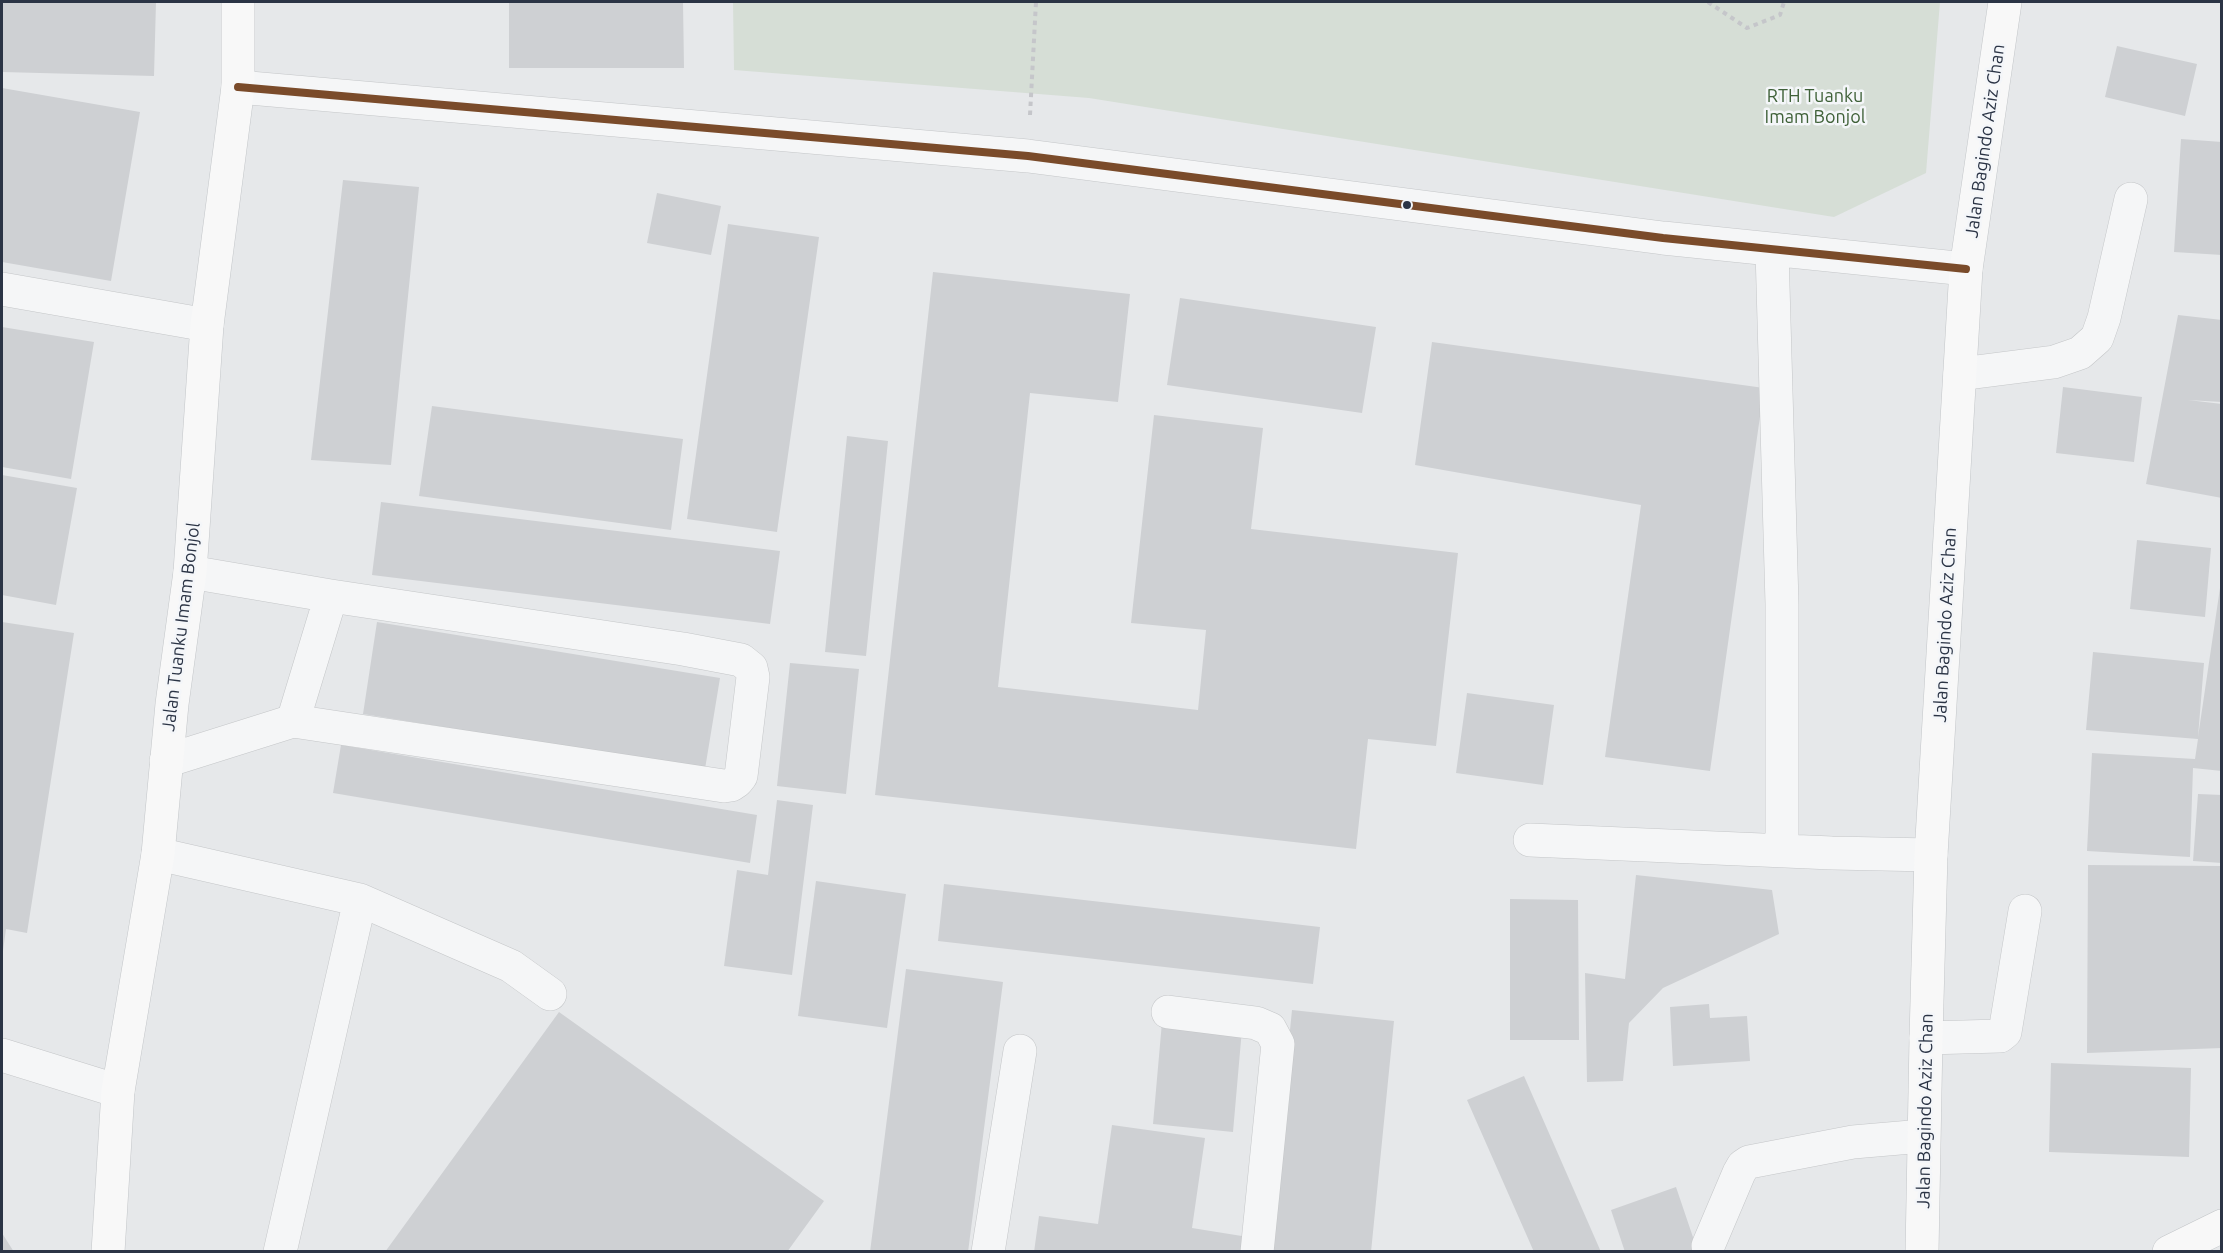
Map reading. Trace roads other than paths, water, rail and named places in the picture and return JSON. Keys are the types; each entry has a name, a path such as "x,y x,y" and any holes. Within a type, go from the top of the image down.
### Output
{"main road":[{"name":"Jalan Tuanku Imam Bonjol","path":"108,1251 118,1091 158,854 172,704 190,572 207,325 238,87 238,2"},
{"name":"Jalan Bagindo Aziz Chan","path":"1922,1251 1931,855 1966,269 2005,2"},
{"path":"2178,1249 2222,1226"}],"street":[{"path":"238,87 1028,156 1663,238 1966,269"},
{"path":"1960,374 2054,362 2080,353 2097,338 2104,318 2131,199"},
{"path":"1772,250 1782,604 1782,850"},
{"path":"2,289 207,325"},
{"path":"166,761 293,721 724,786 730,786 741,776 753,677 751,668 741,660 190,572"},
{"path":"293,721 331,596"},
{"path":"1530,840 1931,855"},
{"path":"158,854 360,900 511,966 550,994"},
{"path":"280,1251 360,900"},
{"path":"1926,1038 2000,1036 2005,1032 2025,911"},
{"path":"1168,1012 1256,1023 1270,1029 1278,1044 1257,1251"},
{"path":"988,1251 1020,1051"},
{"path":"2,1055 118,1091"},
{"path":"1708,1246 1739,1173 1749,1162 1853,1142 1923,1137"}],"park label":[{"name":"RTH Tuanku Imam Bonjol","path":"1815,106"}]}
